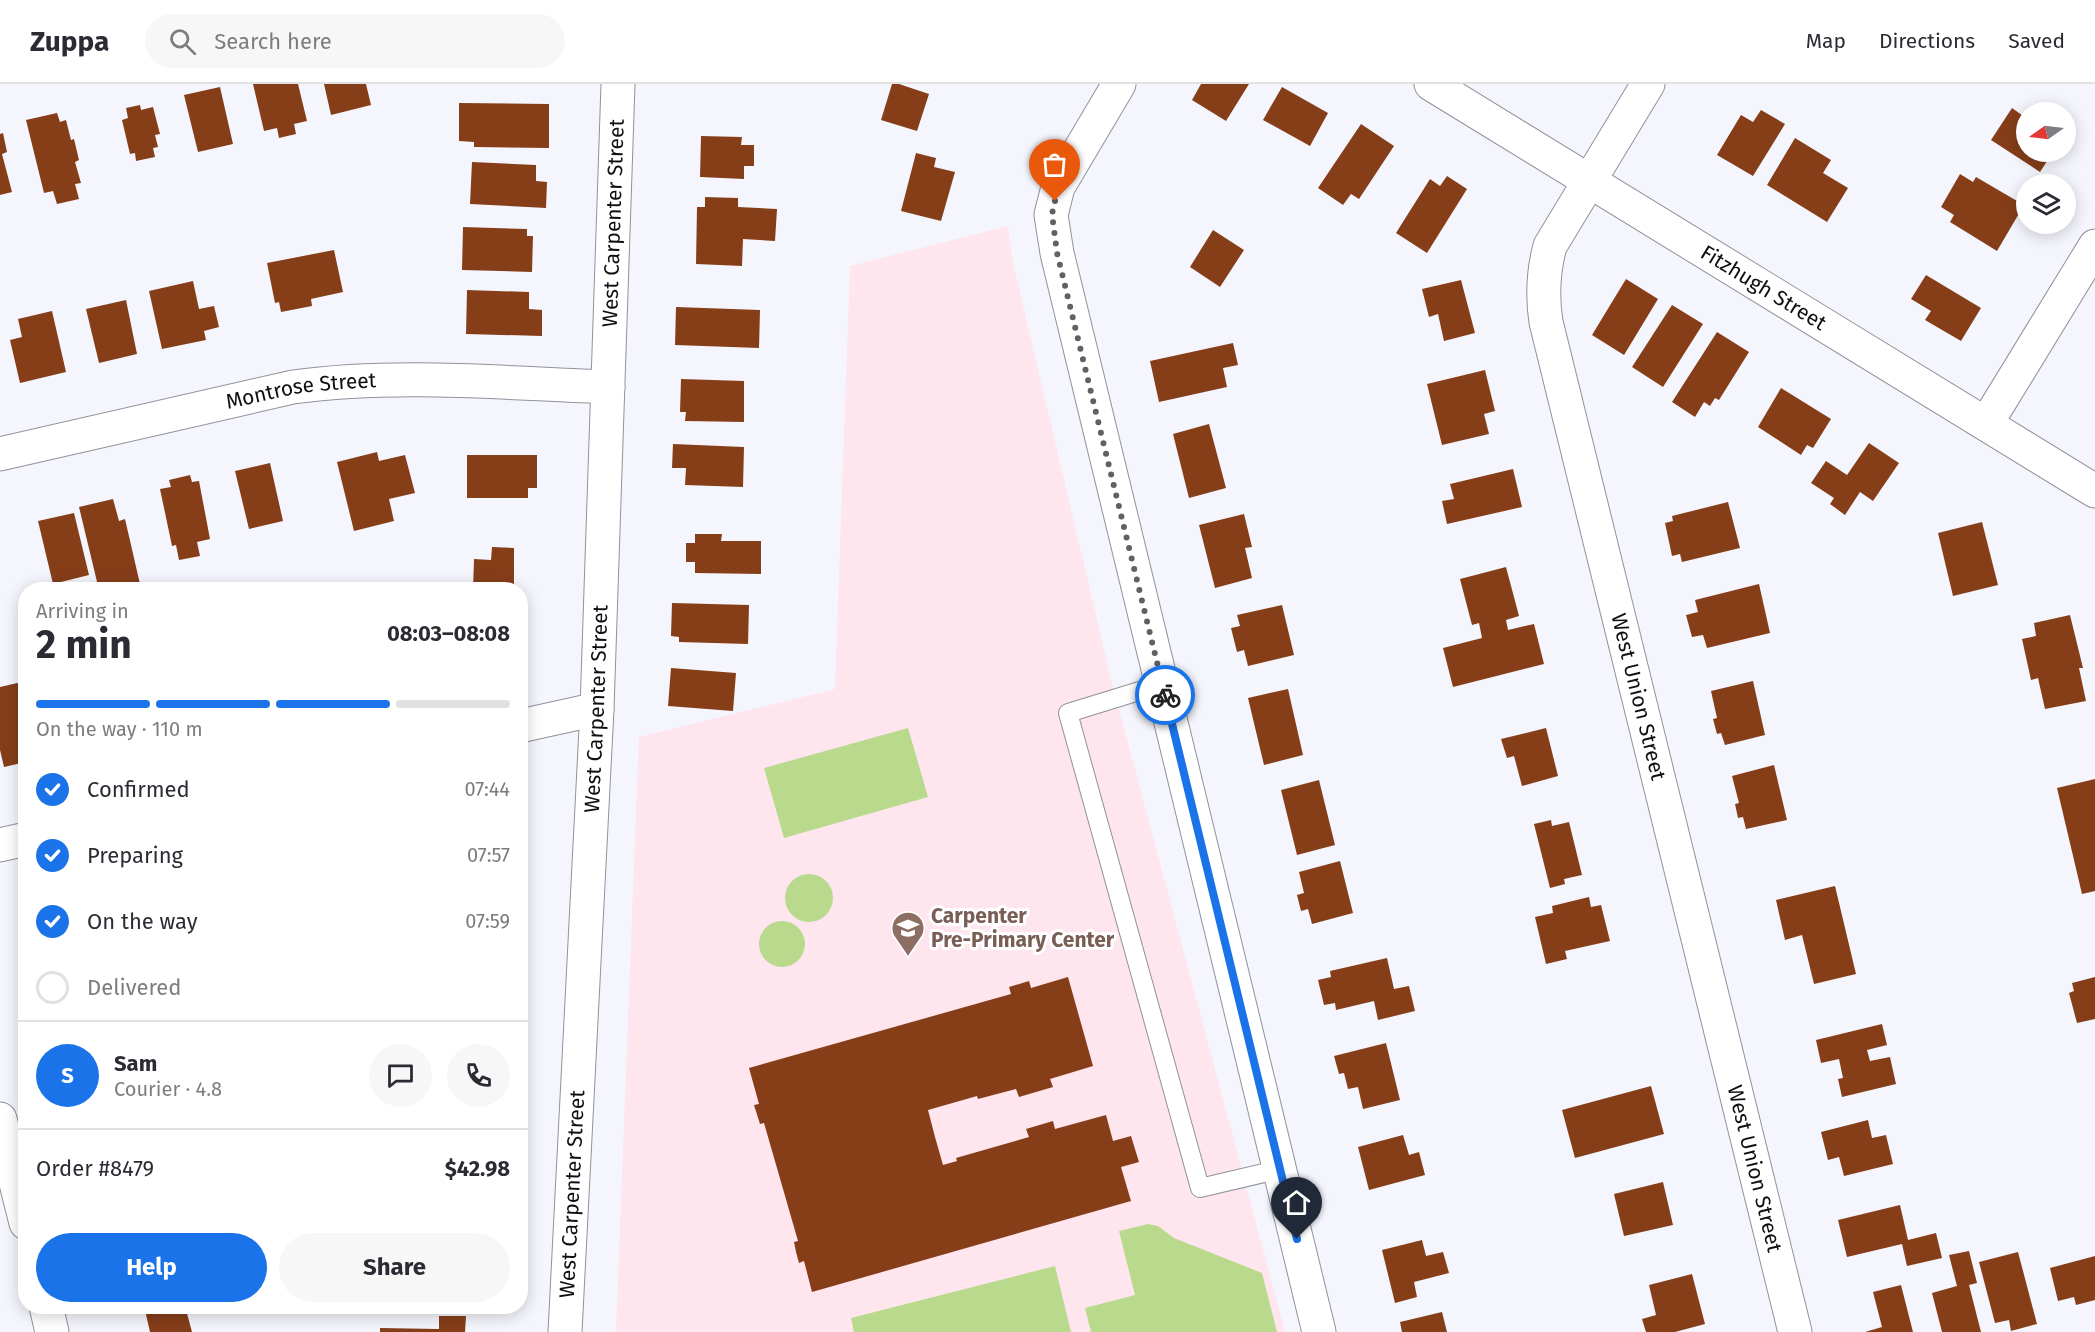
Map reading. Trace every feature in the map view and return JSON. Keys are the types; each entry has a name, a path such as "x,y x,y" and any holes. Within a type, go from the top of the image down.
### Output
{"street":[{"name":"West Carpenter Street","path":"565,1332 597,709 618,84"},
{"path":"1119,84 1058,187 1052,214 1057,253 1319,1332"},
{"name":"Fitzhugh Street","path":"1431,84 2095,491"},
{"name":"West Union Street","path":"1648,84 1550,246 1543,289 1546,322 1795,1332"},
{"path":"1986,424 2095,246"},
{"name":"Montrose Street","path":"0,454 293,387 339,381 386,379 608,387"},
{"path":"528,724 597,709"},
{"path":"0,845 18,841"},
{"path":"0,1119 18,1191"},
{"path":"48,1314 52,1332"}],"lane":[{"path":"1162,684 1068,713 1200,1188 1281,1169"}],"shaded area":[{"name":"Carpenter Pre-Primary Center","path":"1008,226 1013,263 1111,679 1285,1332 616,1332 639,737 835,689 850,266"}],"green space":[{"path":"908,728 928,797 784,838 764,768"},
{"path":"809,874 826,881 833,898 826,915 809,922 792,915 785,898 792,881"},
{"path":"782,921 791,922 799,927 804,935 804,953 799,961 791,966 782,967 773,966 765,961 760,953 759,944 760,935 765,927 773,922"},
{"path":"1148,1224 1158,1226 1174,1238 1262,1273 1277,1332 1091,1332 1085,1308 1135,1295 1119,1231"},
{"path":"1055,1266 1071,1332 854,1332 851,1318"}],"building":[{"path":"253,84 298,84 307,121 294,124 296,134 279,138 277,128 264,131"},
{"path":"324,84 366,84 371,105 331,115"},
{"path":"892,84 899,84 929,94 917,131 881,120"},
{"path":"1201,84 1249,84 1226,121 1192,100"},
{"path":"220,87 233,144 198,152 184,95"},
{"path":"1282,87 1328,113 1310,146 1263,120"},
{"path":"459,103 549,104 549,148 474,147 474,142 459,141"},
{"path":"140,105 141,110 153,107 160,134 155,135 158,147 153,148 155,157 136,161 135,153 130,154 122,120 128,118 126,108"},
{"path":"2012,108 2016,111 2016,156 1991,140"},
{"path":"1761,110 1785,124 1753,176 1717,155 1741,115 1753,122"},
{"path":"57,113 60,122 66,120 71,140 74,139 79,160 75,162 81,183 75,184 79,199 57,204 53,191 44,193 26,120"},
{"path":"1361,124 1394,146 1359,199 1351,194 1343,205 1318,188"},
{"path":"3,133 7,152 2,154 12,192 0,195 0,134"},
{"path":"701,136 742,137 741,145 754,145 754,166 744,166 744,179 700,177"},
{"path":"1795,138 1831,160 1823,173 1848,188 1827,222 1767,185"},
{"path":"916,153 936,158 934,167 955,172 941,221 901,211"},
{"path":"472,162 536,165 536,181 547,182 546,208 470,204"},
{"path":"2025,162 2046,162 2040,172"},
{"path":"1960,174 1973,182 1976,177 2016,200 2016,219 1997,251 1950,222 1954,215 1941,207"},
{"path":"1447,176 1467,189 1427,253 1396,233 1430,179 1440,186"},
{"path":"705,197 738,198 738,207 777,209 775,241 743,239 742,266 696,264 697,207 705,207"},
{"path":"463,227 527,229 527,236 533,236 532,272 462,270"},
{"path":"1213,230 1244,250 1220,287 1190,267"},
{"path":"334,250 343,292 311,299 312,306 281,312 279,302 275,303 267,263"},
{"path":"1926,275 1981,308 1961,341 1925,320 1931,311 1911,299"},
{"path":"1626,279 1658,299 1624,355 1592,335"},
{"path":"1461,280 1475,333 1444,341 1438,314 1429,317 1422,289"},
{"path":"193,281 199,309 214,306 219,327 204,331 206,340 162,349 149,291"},
{"path":"467,290 529,292 529,309 542,310 542,336 466,334"},
{"path":"126,300 137,354 99,363 86,309"},
{"path":"1672,305 1703,324 1663,387 1632,367"},
{"path":"676,307 760,310 759,348 675,345"},
{"path":"52,311 66,372 20,383 10,340 22,337 18,319"},
{"path":"1717,332 1749,352 1719,400 1715,398 1710,406 1704,402 1695,417 1672,402"},
{"path":"1233,343 1238,365 1223,368 1227,387 1159,402 1150,361"},
{"path":"1485,370 1495,411 1484,414 1489,434 1442,445 1427,384"},
{"path":"681,379 744,381 744,422 685,421 686,412 680,412"},
{"path":"1781,388 1831,419 1813,448 1807,445 1801,455 1758,427"},
{"path":"1209,424 1226,488 1189,498 1173,434"},
{"path":"1869,443 1899,463 1873,501 1860,492 1845,515 1830,504 1834,498 1811,483 1826,461 1847,475"},
{"path":"673,444 744,447 743,487 685,485 686,468 672,468"},
{"path":"377,452 379,461 405,455 415,493 389,499 394,521 354,531 337,462"},
{"path":"467,455 537,455 537,488 528,488 528,498 467,498"},
{"path":"270,463 283,521 249,529 235,471"},
{"path":"1513,469 1522,507 1447,524 1442,501 1454,499 1450,484"},
{"path":"190,475 192,482 199,481 210,539 197,542 200,556 179,560 176,545 172,546 160,489 171,487 169,480"},
{"path":"113,499 119,521 125,519 140,582 97,582 79,507"},
{"path":"1728,502 1740,548 1682,562 1680,554 1672,556 1665,523 1673,521 1672,516"},
{"path":"74,513 89,575 53,582 38,521"},
{"path":"1244,514 1252,547 1245,548 1252,578 1215,588 1199,525"},
{"path":"1982,522 1998,585 1953,596 1938,533"},
{"path":"695,534 722,534 721,541 761,541 761,574 695,573 695,562 686,562 686,543 695,543"},
{"path":"492,547 514,548 514,582 473,582 474,559 491,560"},
{"path":"1506,567 1519,616 1506,620 1508,630 1534,624 1544,664 1453,687 1443,648 1482,638 1479,623 1472,625 1460,579"},
{"path":"1759,584 1770,633 1707,648 1703,635 1692,637 1686,615 1698,612 1695,600"},
{"path":"672,603 749,605 748,644 679,642 679,637 671,636"},
{"path":"1282,605 1294,655 1248,666 1244,650 1237,652 1231,628 1240,626 1237,615"},
{"path":"2070,615 2083,668 2079,668 2086,701 2045,709 2038,678 2031,680 2022,639 2036,636 2034,623"},
{"path":"671,668 736,673 733,711 668,706"},
{"path":"1753,681 1765,735 1725,745 1721,733 1717,734 1713,719 1717,718 1711,691"},
{"path":"18,683 18,764 4,767 0,750 0,687"},
{"path":"1288,689 1303,755 1264,765 1248,698"},
{"path":"1546,728 1558,776 1522,786 1514,756 1507,758 1501,739"},
{"path":"1774,765 1787,820 1746,829 1743,817 1738,818 1735,804 1739,803 1732,776"},
{"path":"2095,779 2095,891 2082,894 2057,788"},
{"path":"1319,780 1335,845 1297,855 1281,790"},
{"path":"1551,820 1552,826 1569,822 1582,875 1564,879 1565,884 1550,888 1534,824"},
{"path":"1340,861 1353,913 1312,924 1308,909 1301,911 1297,895 1304,893 1299,872"},
{"path":"1835,886 1856,974 1814,984 1802,935 1785,940 1776,900"},
{"path":"1589,897 1591,907 1601,905 1610,941 1565,951 1567,959 1546,964 1535,917 1553,913 1552,906"},
{"path":"1387,958 1394,989 1409,986 1415,1011 1378,1020 1374,1001 1336,1010 1335,1003 1324,1005 1318,980 1331,977 1330,971"},
{"path":"1068,977 1093,1066 1050,1079 1053,1087 1019,1097 1016,1089 978,1099 977,1096 928,1110 935,1137 943,1165 957,1161 956,1158 1029,1137 1026,1129 1053,1121 1055,1129 1106,1115 1113,1141 1131,1136 1139,1162 1121,1167 1131,1201 812,1292 804,1261 799,1263 794,1242 798,1241 764,1123 760,1124 754,1105 759,1104 749,1068 1011,994 1009,987 1029,981 1031,988"},
{"path":"2095,977 2095,1019 2077,1023 2069,993 2074,991 2072,983"},
{"path":"1882,1024 1887,1045 1867,1050 1870,1061 1890,1057 1896,1084 1842,1097 1838,1079 1843,1078 1839,1059 1821,1063 1816,1040"},
{"path":"1386,1043 1400,1100 1363,1109 1358,1087 1348,1089 1344,1073 1339,1074 1334,1056"},
{"path":"1651,1086 1664,1134 1575,1158 1562,1110"},
{"path":"1868,1120 1872,1138 1886,1135 1893,1164 1844,1176 1839,1157 1828,1160 1821,1132"},
{"path":"1403,1135 1409,1155 1419,1152 1425,1175 1369,1190 1358,1147"},
{"path":"1663,1182 1673,1225 1624,1236 1614,1194"},
{"path":"1900,1205 1908,1240 1936,1233 1942,1258 1907,1266 1902,1244 1847,1257 1838,1220"},
{"path":"1422,1240 1426,1256 1443,1252 1449,1273 1414,1282 1417,1297 1395,1303 1382,1250"},
{"path":"1969,1251 1977,1283 1969,1285 1981,1332 1942,1332 1932,1293 1957,1286 1949,1255"},
{"path":"2018,1252 2037,1324 2011,1331 2009,1320 1995,1323 1979,1262"},
{"path":"2095,1256 2095,1300 2076,1305 2074,1297 2058,1301 2050,1268"},
{"path":"1692,1274 1705,1324 1675,1332 1646,1332 1642,1319 1656,1315 1649,1285"},
{"path":"1901,1285 1913,1332 1865,1332 1882,1327 1873,1292"},
{"path":"1442,1312 1447,1332 1402,1332 1400,1322"},
{"path":"146,1314 187,1314 192,1332 150,1332"},
{"path":"439,1316 466,1316 465,1332 380,1332 380,1328 439,1329"}],"way so far":[{"path":"1055,201 1052,214 1057,253 1165,695"}],"place":[{"name":"Carpenter Pre-Primary Center","path":"908,957"}],"route":[{"path":"1165,695 1297,1239"}]}
